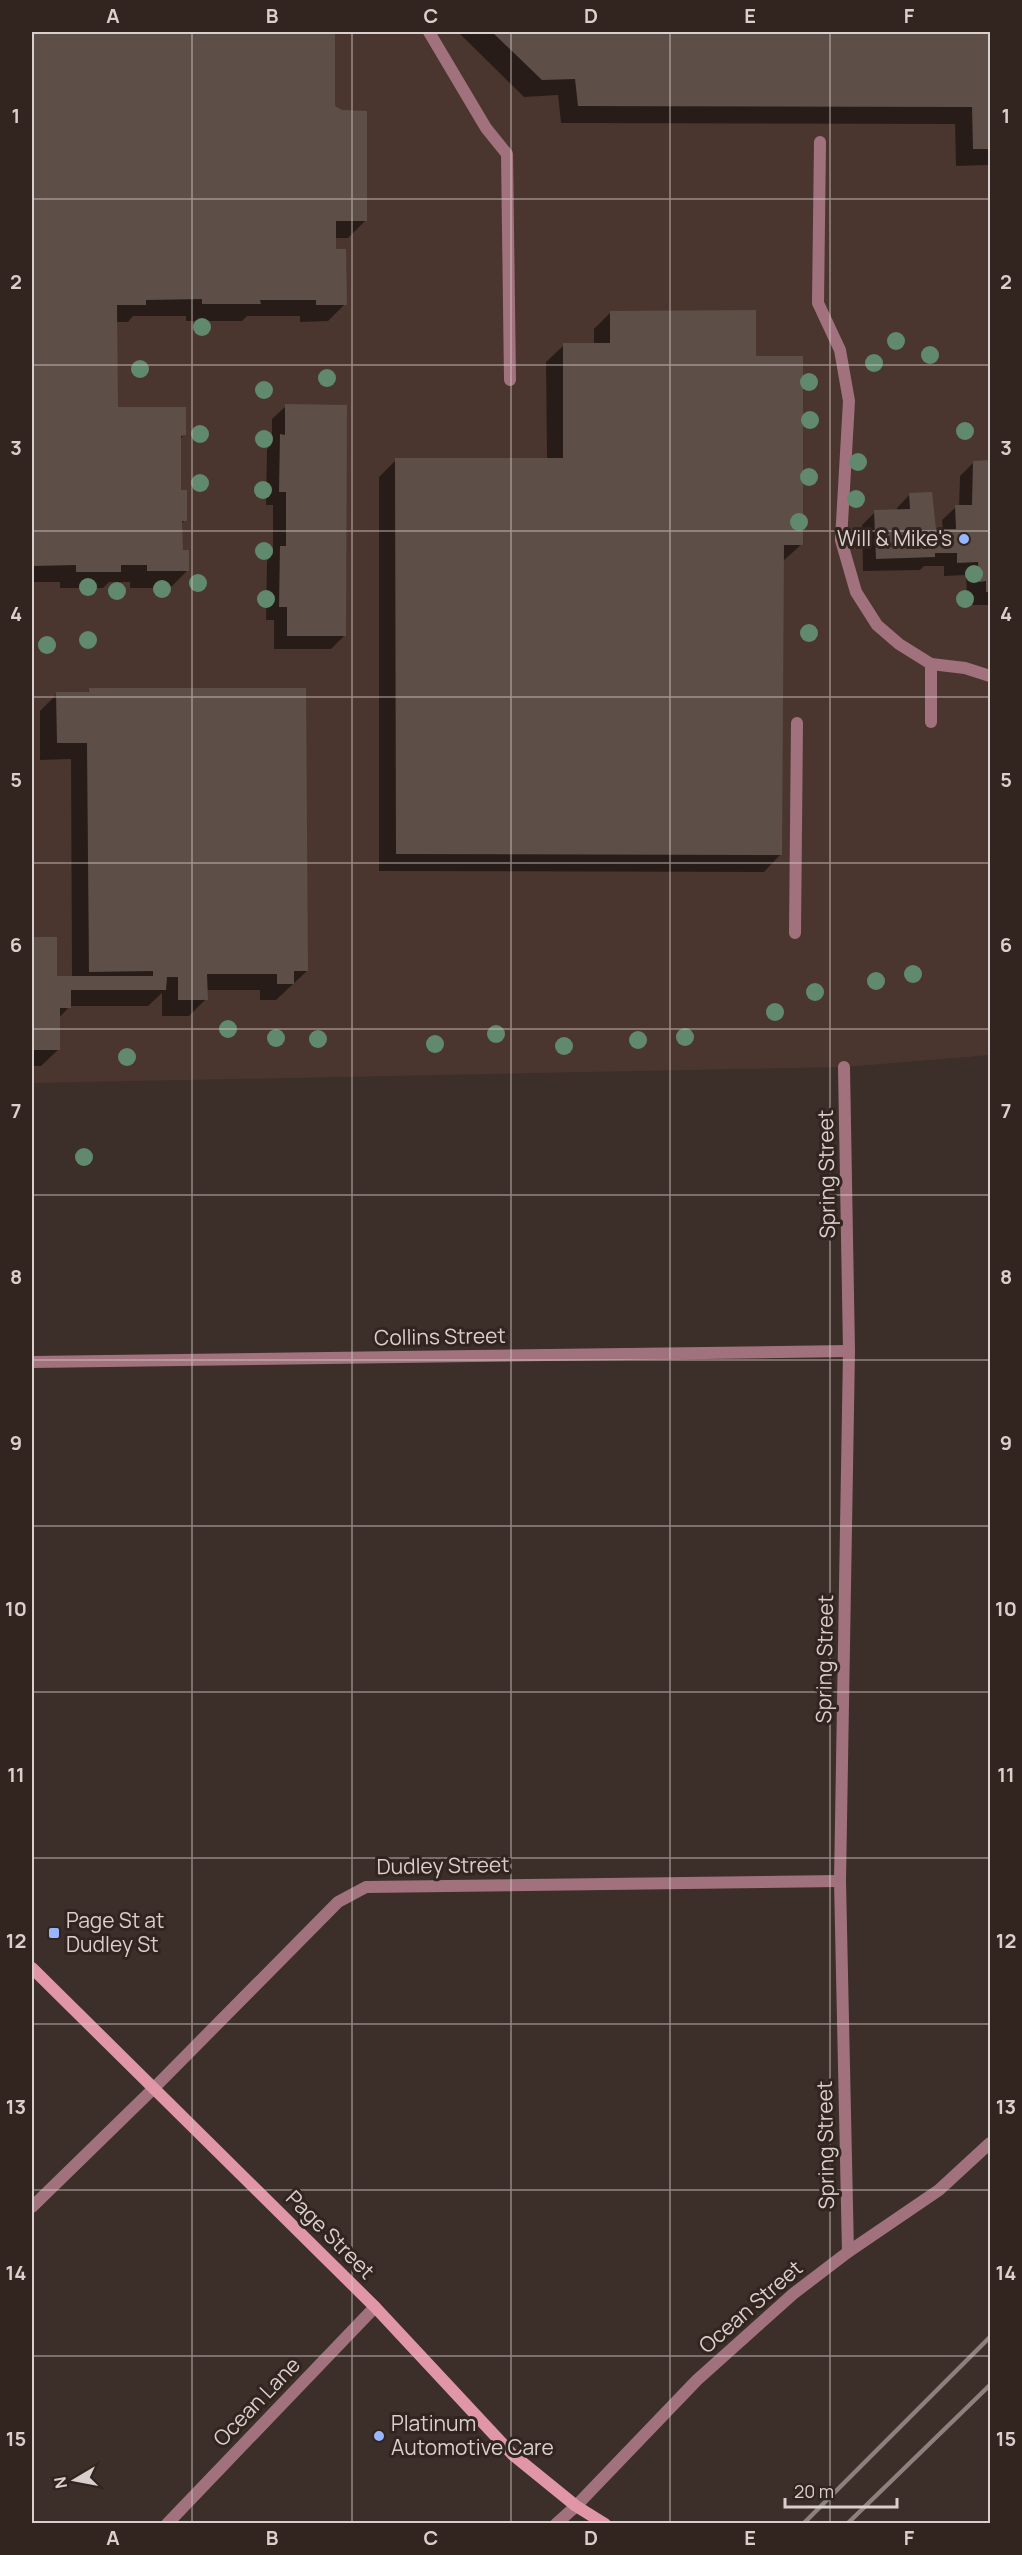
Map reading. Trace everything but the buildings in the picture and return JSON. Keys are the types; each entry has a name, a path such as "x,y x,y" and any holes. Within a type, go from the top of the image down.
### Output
{"main road":[{"name":"Page Street","path":"32,1968 375,2307 512,2454 576,2506 605,2523"}],"street":[{"path":"429,32 486,128 507,154 510,380"},
{"path":"820,142 818,303 840,350 849,401 841,540 856,592 877,625 899,644 931,664 965,668 990,676"},
{"path":"931,664 932,722"},
{"path":"795,933 797,723"},
{"name":"Spring Street","path":"844,1067 849,1351 840,1881 848,2252"},
{"name":"Collins Street","path":"32,1362 849,1351"},
{"name":"Dudley Street","path":"32,2207 154,2088 338,1902 366,1887 840,1881"},
{"name":"Ocean Street","path":"556,2523 576,2506 697,2380 793,2294 848,2252 939,2190 990,2143"},
{"name":"Ocean Lane","path":"167,2523 375,2307"}],"shaded area":[{"path":"32,32 990,32 990,1055 844,1067 32,1083"}],"railway":[{"path":"803,2524 990,2337"},
{"path":"847,2524 990,2385"}],"place":[{"name":"Will & Mike's","path":"964,539"},
{"name":"Page St at Dudley St","path":"54,1933"},
{"name":"Platinum Automotive Care","path":"379,2436"}]}
